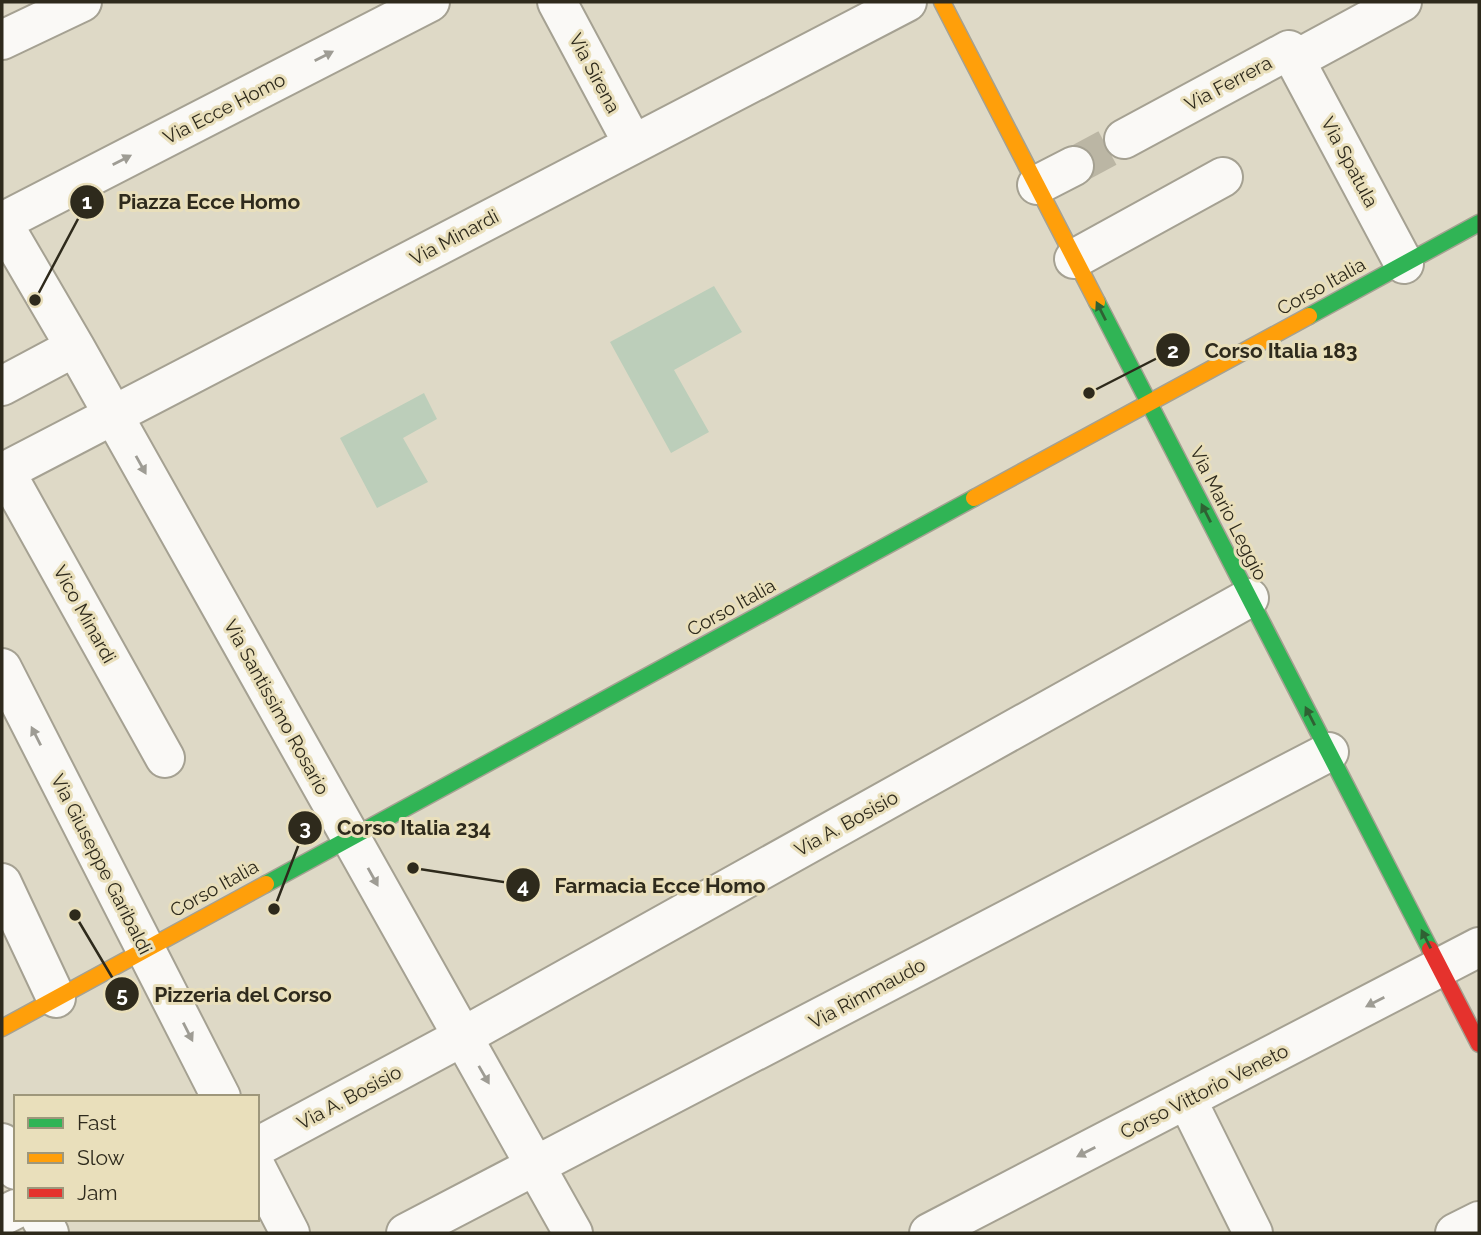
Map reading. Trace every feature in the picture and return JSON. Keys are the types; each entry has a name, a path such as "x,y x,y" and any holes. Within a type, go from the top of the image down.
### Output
{"street":[{"path":"2,40 82,2"},
{"name":"Via Ecce Homo","path":"7,220 430,2"},
{"name":"Via Sirena","path":"557,2 633,144"},
{"name":"Via Minardi","path":"3,472 907,2"},
{"name":"Via Mario Leggio","path":"942,2 1479,1044"},
{"name":"Via Ferrera","path":"1124,139 1289,50 1295,60 1402,2"},
{"name":"Via Spatula","path":"1295,60 1404,264"},
{"path":"1037,186 1074,166"},
{"path":"1074,259 1223,177"},
{"name":"Via Santissimo Rosario","path":"7,220 113,416 573,1233"},
{"name":"Corso Italia","path":"2,1028 1479,223"},
{"path":"2,386 79,355"},
{"name":"Vico Minardi","path":"3,472 165,758"},
{"name":"Via A. Bosisio","path":"259,1146 462,1037 1249,598"},
{"name":"Via Giuseppe Garibaldi","path":"2,668 220,1095"},
{"name":"Via Rimmaudo","path":"406,1233 1329,752"},
{"path":"2,883 56,998"},
{"name":"Corso Vittorio Veneto","path":"929,1233 1479,947"},
{"path":"1187,1100 1253,1233"},
{"path":"2,1143 14,1166"},
{"path":"259,1173 290,1233"},
{"path":"1455,1233 1479,1221"}],"green space":[{"path":"714,286 742,332 674,370 709,432 671,453 610,342"},
{"path":"424,393 437,419 403,438 428,482 377,508 340,438"}],"tunnel":[{"path":"1074,166 1124,139"}],"traffic: fast":[{"path":"1309,316 1479,223"},
{"path":"1097,302 1430,949"},
{"path":"266,884 974,498"}],"traffic: slow":[{"path":"942,2 1097,302"},
{"path":"974,498 1309,316"},
{"path":"2,1028 266,884"}],"traffic: jam":[{"path":"1430,949 1479,1044"}],"place":[{"name":"Piazza Ecce Homo","path":"35,300"},
{"name":"Corso Italia 183","path":"1089,393"},
{"name":"Farmacia Ecce Homo","path":"413,868"},
{"name":"Corso Italia 234","path":"274,909"},
{"name":"Pizzeria del Corso","path":"75,915"}]}
